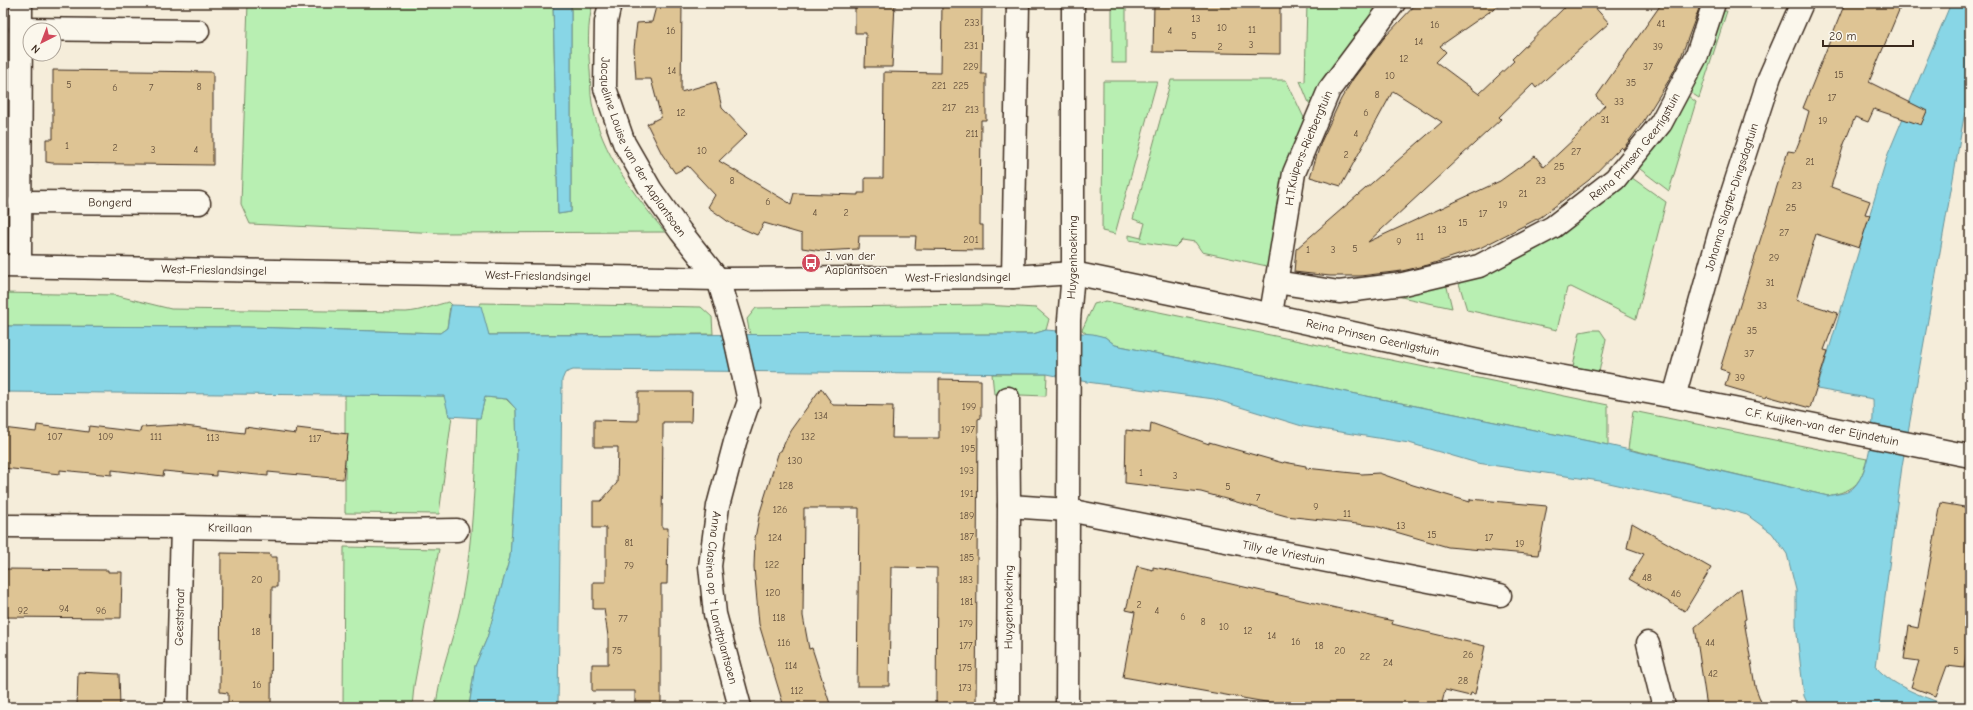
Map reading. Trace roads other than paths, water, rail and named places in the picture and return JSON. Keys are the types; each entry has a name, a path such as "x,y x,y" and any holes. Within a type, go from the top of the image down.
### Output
{"street":[{"path":"12,266 20,202 21,3"},
{"name":"Jacqueline Louise van der Aaplantsoen","path":"610,3 606,22 605,88 624,143 651,190 680,232 718,279"},
{"path":"1013,277 1018,3"},
{"name":"Huygenhoekring","path":"1067,707 1070,381 1069,320 1073,273 1073,3"},
{"name":"H.T.Kuipers-Rietbergtuin","path":"1271,314 1294,173 1329,90 1394,3"},
{"name":"Reina Prinsen Geerligstuin","path":"1276,282 1339,292 1403,284 1479,266 1553,227 1615,179 1661,123 1697,56 1714,3"},
{"name":"Johanna Slagter-Dingsdagtuin","path":"1674,397 1722,224 1770,76 1802,3"},
{"path":"21,29 198,31"},
{"name":"Bongerd","path":"20,202 200,203"},
{"name":"West-Frieslandsingel","path":"12,266 718,279 1013,277 1073,273"},
{"name":"Reina Prinsen Geerligstuin","path":"1073,273 1271,314 1483,362 1674,397"},
{"name":"Anna Clasina op 't Landtplantsoen","path":"718,279 733,328 749,401 734,442 718,506 710,566 715,614 740,707"},
{"name":"C.F. Kuijken-van der Eijndetuin","path":"1674,397 1970,456"},
{"name":"Huygenhoekring","path":"1008,398 1008,707"},
{"path":"1009,506 1068,510"},
{"name":"Tilly de Vriestuin","path":"1068,510 1500,595"},
{"name":"Kreillaan","path":"3,526 182,527 394,531 457,530"},
{"name":"Geeststraat","path":"177,707 182,527"},
{"path":"1648,643 1664,707"}],"water":[{"path":"553,3 571,3 571,212 558,214"},
{"path":"1951,3 1970,3 1970,83 1902,466 1876,667 1883,674 1901,686 1921,696 1952,707 1809,707 1804,696 1796,625 1796,590 1787,554 1772,533 1747,515 1726,509 1600,481 1477,463 1409,443 1302,426 1214,399 1087,382 1047,374 573,370 565,373 562,380 558,707 469,707 475,666 487,638 510,557 517,456 516,409 507,399 485,397 480,418 449,416 444,396 3,392 3,326 247,327 440,333 447,328 451,305 481,306 489,335 1033,334 1046,330 1093,334 1105,337 1115,345 1608,445 1828,496 1849,491 1856,484 1862,474 1870,449 1873,421 1873,399 1817,389 1888,154"}],"place":[{"name":"J. van der Aaplantsoen","path":"811,263"}]}
